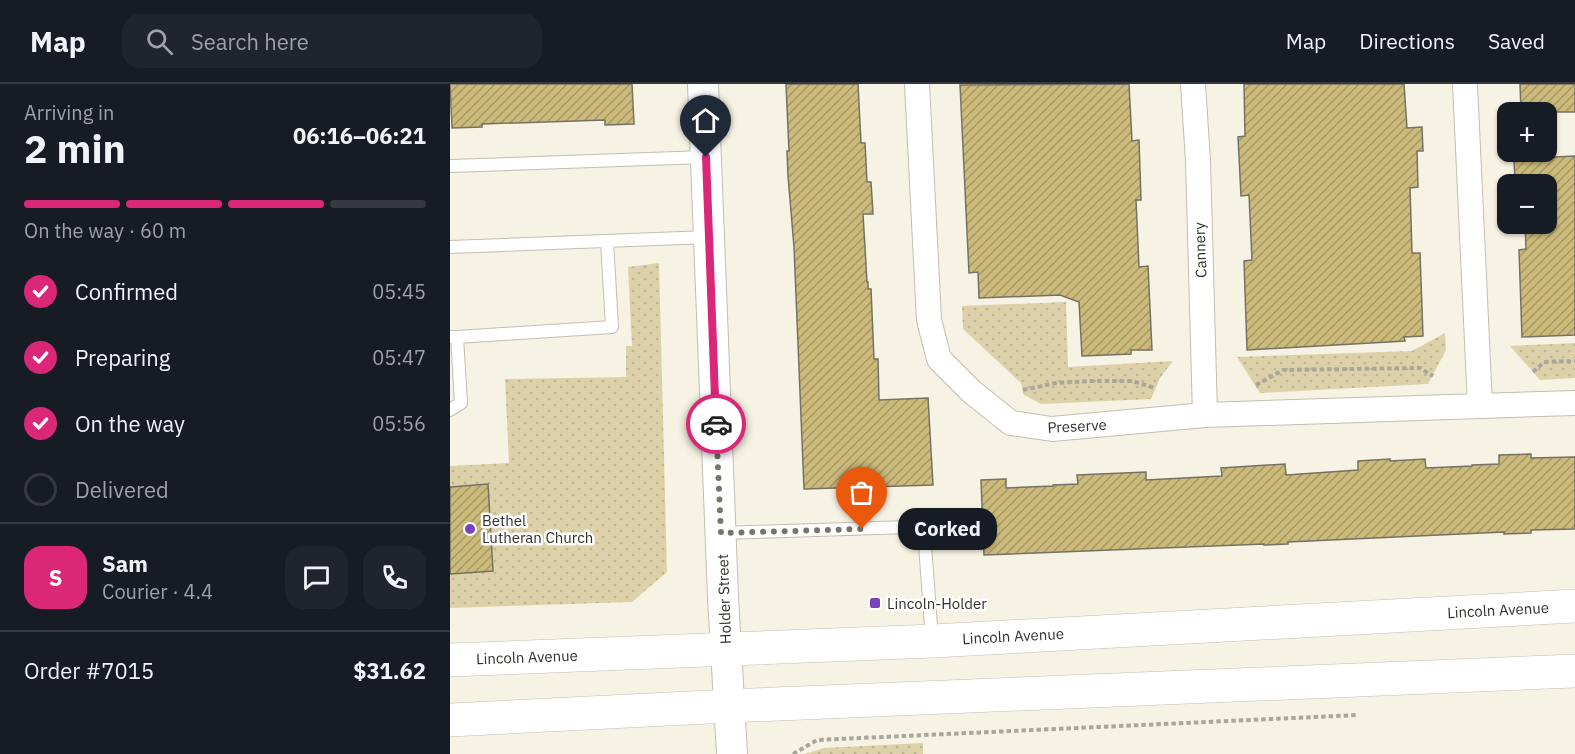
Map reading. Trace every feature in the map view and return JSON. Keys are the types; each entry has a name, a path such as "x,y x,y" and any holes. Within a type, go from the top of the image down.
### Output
{"main road":[{"name":"Lincoln Avenue","path":"450,660 933,641 1575,606"},
{"path":"450,720 729,706 1575,671"}],"street":[{"name":"Holder Street","path":"703,84 732,754"},
{"name":"Preserve","path":"917,84 929,320 939,359 972,392 1011,423 1052,429 1205,415 1575,403"},
{"name":"Cannery","path":"1193,84 1198,161 1205,415"},
{"path":"1466,84 1480,406"}],"lane":[{"path":"450,166 706,157"},
{"path":"450,247 709,237"},
{"path":"450,410 461,403 453,337 612,327 607,241"},
{"path":"721,533 909,527 918,532 925,545 933,641"}],"path":[{"path":"1533,372 1544,362 1575,361"},
{"path":"1256,385 1283,370 1420,368 1433,376"},
{"path":"1023,390 1056,383 1090,381 1132,381 1155,388"},
{"path":"793,754 817,740 1362,715"}],"shaded area":[{"path":"659,263 667,572 632,602 450,608 450,574 493,571 488,484 450,487 450,466 509,463 505,379 626,377 626,346 632,346 628,267"},
{"path":"1066,302 1068,367 1173,361 1160,378 1151,399 1041,404 1024,395 1021,383 963,329 962,306"},
{"path":"1445,333 1446,350 1428,384 1260,393 1237,357 1412,351"},
{"path":"1575,343 1575,378 1540,380 1510,346"},
{"path":"923,743 923,754 805,754 824,748"}],"building":[{"path":"450,84 632,84 634,124 605,125 605,120 482,124 482,127 452,128"},
{"path":"786,84 858,84 861,143 865,143 867,182 871,182 873,214 863,214 867,282 868,289 871,289 874,359 878,359 879,400 928,398 933,485 804,489 794,247 788,176"},
{"path":"1129,84 1132,141 1139,140 1141,200 1136,200 1139,267 1148,266 1152,350 1131,350 1131,354 1082,356 1079,302 1060,295 979,298 978,272 969,273 960,85"},
{"path":"1244,84 1404,84 1407,128 1422,127 1423,151 1417,151 1418,187 1410,188 1412,253 1420,253 1423,336 1404,337 1405,341 1247,350 1244,261 1252,260 1249,195 1241,196 1238,137 1245,136"},
{"path":"1520,84 1575,84 1575,112 1557,112 1557,102 1521,102"},
{"path":"1575,156 1575,335 1522,337 1519,250 1526,249 1525,234 1557,234 1557,174 1515,174 1514,162 1557,162 1557,157"},
{"path":"1531,454 1531,458 1575,457 1575,529 1531,530 1531,533 1504,534 1504,532 1288,542 1288,544 984,555 981,480 1006,479 1006,488 1053,486 1078,484 1077,475 1146,472 1146,480 1222,476 1221,468 1285,464 1286,475 1358,470 1358,461 1425,459 1426,468 1499,464 1499,455"},
{"name":"Bethel Lutheran Church","path":"488,484 493,571 450,574 450,487"}],"way so far":[{"path":"716,424 721,533 862,529"}],"place":[{"name":"Bethel Lutheran Church","path":"470,529"},
{"name":"Corked","path":"862,529"},
{"name":"Lincoln-Holder","path":"875,603"}],"route":[{"path":"706,157 716,424"}]}
